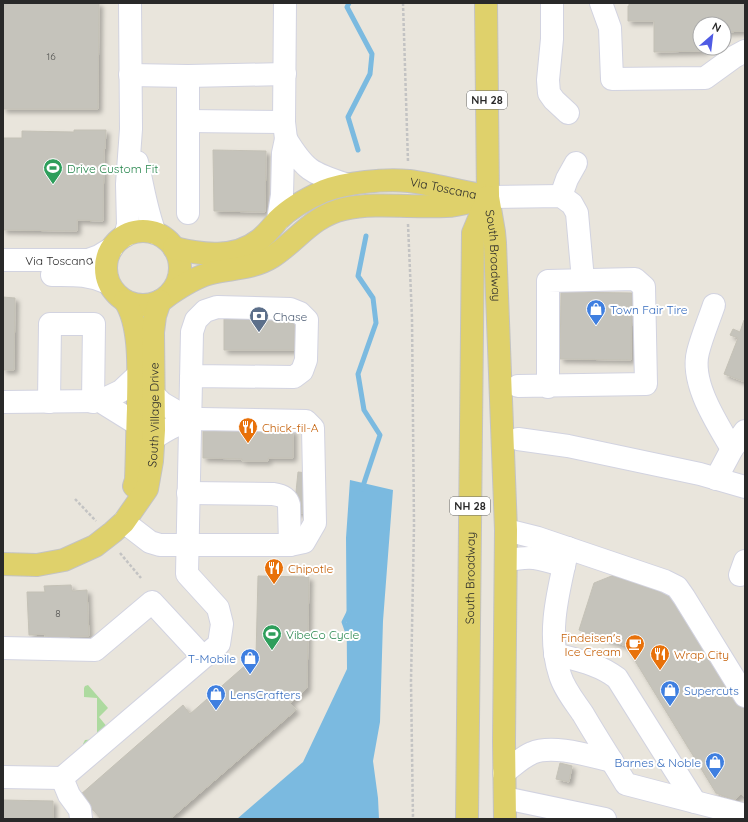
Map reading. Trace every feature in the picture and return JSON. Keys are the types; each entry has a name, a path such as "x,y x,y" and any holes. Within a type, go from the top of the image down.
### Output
{"main road":[{"name":"South Broadway","path":"486,3 488,196 494,232 506,530 505,808"},
{"name":"Via Toscana","path":"174,248 206,254 236,252 259,240 287,212 303,201 324,191 346,184 408,181 488,196"},
{"name":"South Broadway","path":"467,819 473,233 488,196"},
{"name":"Via Toscana","path":"165,297 188,282 208,274 246,267 270,258 281,251 313,222 343,209 365,207 448,206 488,196"},
{"path":"143,231 155,233 166,239 174,248 179,260 180,272 177,284 165,297 149,305 136,305 125,301 115,293 108,283 106,271 107,259 118,242 131,233 143,231"},
{"name":"South Village Drive","path":"3,564 37,565 64,560 95,546 124,522 147,489 152,461 153,439 153,332 155,316 165,297"},
{"name":"South Village Drive","path":"124,522 136,480 138,375 133,319 125,301"}],"street":[{"path":"118,242 128,225 127,184 131,129 130,3"},
{"path":"278,220 282,195 285,130 285,3"},
{"path":"552,3 552,39 548,80 549,93 568,113"},
{"path":"601,3 610,28 612,79 705,78 745,51"},
{"path":"130,74 188,76 285,74"},
{"path":"188,76 188,213"},
{"path":"188,121 285,130"},
{"path":"131,129 143,194 155,233"},
{"path":"285,130 296,156 307,168 322,176 346,184"},
{"path":"561,196 567,179 576,163"},
{"path":"488,196 561,196 572,204 577,213 583,280"},
{"name":"Via Toscana","path":"3,260 88,260 99,256 118,242"},
{"name":"Via Toscana","path":"3,274 86,276 96,277 108,283"},
{"path":"518,386 548,387 646,384 644,288 635,279 548,281 548,387"},
{"path":"714,305 698,353 696,368 704,398 732,449"},
{"path":"3,777 62,778 219,644 222,624 218,608 187,574 191,420 191,376 192,332 196,320 205,311 217,307 290,309 300,312 307,320 306,360 302,371 294,377 191,376"},
{"path":"49,402 50,324 94,324 96,401"},
{"path":"3,402 96,401 121,391 138,375"},
{"path":"154,395 162,404 191,420"},
{"path":"96,401 137,424"},
{"path":"124,522 150,542 160,545 290,545 304,542 315,523 313,428 306,421 191,420 162,432 153,439"},
{"path":"716,479 732,449 745,431"},
{"path":"518,439 568,446 700,474 745,487"},
{"path":"188,493 283,496 288,500 289,505 290,545"},
{"path":"506,530 538,538 566,557"},
{"path":"506,561 531,557 543,559 566,557 665,581 677,586 745,696"},
{"path":"566,557 556,606 554,635 555,654 560,675 566,688 626,784 745,815"},
{"path":"3,648 95,650 152,602 203,657"},
{"path":"555,654 593,664 608,671 617,678 695,802"},
{"path":"504,773 522,759 537,751 562,751 612,761"},
{"path":"62,778 69,796 80,810 81,819"},
{"path":"505,808 605,819"}],"path":[{"path":"403,3 408,165"},
{"path":"408,219 412,318 414,525 411,681 413,819"},
{"path":"75,499 96,521"},
{"path":"120,553 141,578"}],"green space":[{"path":"88,685 108,708 99,717 108,728 116,719 119,720 119,722 86,750 84,749 83,744 85,740 97,739 97,698 84,697 84,688"}],"water":[{"path":"350,480 393,490 383,621 380,722 373,761 379,819 237,819 303,762 347,669 346,538"}],"building":[{"path":"3,3 99,3 98,109 3,109"},
{"path":"629,3 745,3 745,31 732,32 732,16 692,16 692,51 654,52 654,21 628,21"},
{"name":"Drive Custom Fit","path":"74,130 106,130 104,149 103,221 77,220 77,231 3,230 3,138 22,138 22,131 74,132"},
{"path":"213,150 266,151 265,212 214,211"},
{"name":"Town Fair Tire","path":"561,292 632,293 631,360 560,359"},
{"path":"3,297 15,298 14,370 3,370"},
{"name":"Chase","path":"224,316 294,317 294,350 224,350"},
{"path":"744,320 745,382 724,374 738,338 730,335 733,329 740,332"},
{"name":"Chick-fil-A","path":"203,429 293,430 293,458 268,458 268,461 242,461 242,459 203,458"},
{"path":"298,472 318,474 314,514 294,512"},
{"path":"614,575 678,595 676,599 745,711 745,798 741,794 734,800 716,793 626,646 579,630 594,583"},
{"path":"258,576 309,577 307,688 290,703 296,710 170,819 101,819 80,795 183,705 190,714 256,656"},
{"path":"71,585 72,591 87,590 89,636 69,636 69,641 45,642 45,634 29,635 27,592 45,592 44,586"},
{"path":"560,763 572,766 569,782 556,779"},
{"path":"3,800 53,801 53,819 3,819"}],"waterway":[{"path":"349,3 347,7 372,54 370,74 348,117 358,150"},
{"path":"362,489 380,435 364,410 358,374 376,323 373,298 358,276 366,236"},
{"path":"349,612 344,622 349,636"}],"place":[{"name":"Drive Custom Fit","path":"53,185"},
{"name":"Town Fair Tire","path":"596,326"},
{"name":"Chase","path":"259,333"},
{"name":"Chick-fil-A","path":"248,444"},
{"name":"Chipotle","path":"274,585"},
{"name":"VibeCo Cycle","path":"272,651"},
{"name":"Findeisen's Ice Cream","path":"635,661"},
{"name":"Wrap City","path":"660,671"},
{"name":"T-Mobile","path":"250,675"},
{"name":"Supercuts","path":"670,707"},
{"name":"LensCrafters","path":"216,711"},
{"name":"Barnes & Noble","path":"715,779"}]}
